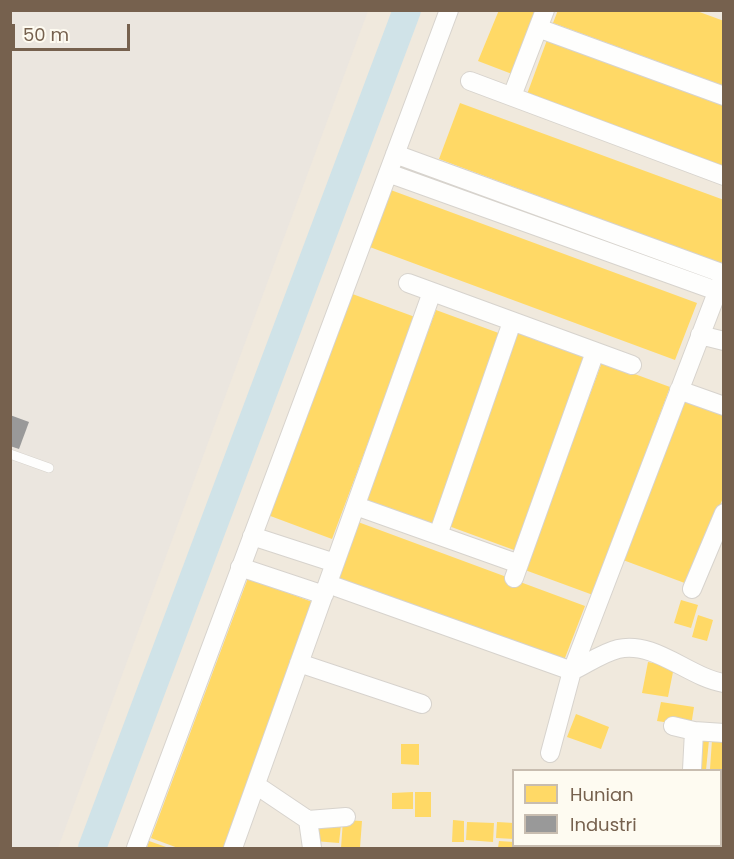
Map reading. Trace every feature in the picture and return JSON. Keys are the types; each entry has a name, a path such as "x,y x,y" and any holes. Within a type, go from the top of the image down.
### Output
{"street":[{"path":"136,849 449,10"},
{"path":"512,96 545,10"},
{"path":"538,28 723,96"},
{"path":"471,81 723,176"},
{"path":"395,154 723,274 572,671 550,753"},
{"path":"388,173 717,291"},
{"path":"408,283 632,365"},
{"path":"233,849 432,292"},
{"path":"438,535 512,322"},
{"path":"700,335 723,341"},
{"path":"356,506 438,535 516,571 595,352"},
{"path":"679,390 723,406"},
{"path":"692,589 723,513"},
{"path":"252,536 335,563"},
{"path":"240,567 326,589 572,671 608,653 629,648 660,655 702,676 723,683"},
{"path":"299,663 422,704"},
{"path":"673,726 694,731 723,733"},
{"path":"692,769 694,731"},
{"path":"256,785 308,820 346,817"},
{"path":"308,820 312,849"}],"lane":[{"path":"10,454 49,468"}],"shaded area":[{"path":"10,11 723,11 723,848 11,848"},
{"path":"10,11 368,11 58,848 11,848"}],"building: Hunian":[{"path":"499,10 536,10 512,74 478,61"},
{"path":"558,10 694,10 724,21 724,86 553,23"},
{"path":"547,40 724,106 724,170 526,97"},
{"path":"460,103 724,200 724,257 721,264 439,159"},
{"path":"388,189 697,303 675,360 367,246"},
{"path":"347,292 415,317 332,539 265,514"},
{"path":"436,310 504,335 432,528 364,503"},
{"path":"517,332 585,357 514,550 446,525"},
{"path":"602,362 670,387 593,595 525,570"},
{"path":"683,398 724,413 724,495 690,585 623,560"},
{"path":"358,522 585,606 563,663 337,579"},
{"path":"248,578 315,603 224,848 178,848 151,838"},
{"path":"681,600 698,605 691,628 674,623"},
{"path":"698,615 713,620 707,641 692,637"},
{"path":"648,662 674,667 668,697 642,693"},
{"path":"661,702 694,707 691,726 657,721"},
{"path":"576,714 609,727 601,749 567,737"},
{"path":"697,738 709,740 706,769 693,769"},
{"path":"712,740 724,741 722,770 710,769"},
{"path":"401,744 419,744 419,765 401,764"},
{"path":"413,792 413,809 392,809 392,793"},
{"path":"415,792 431,792 431,817 415,817"},
{"path":"343,820 362,821 360,848 341,848"},
{"path":"453,820 464,821 464,842 452,842"},
{"path":"317,822 341,825 339,843 314,841"},
{"path":"467,822 494,823 493,842 466,840"},
{"path":"497,822 512,823 512,839 496,838"},
{"path":"149,841 169,848 147,848"},
{"path":"499,841 512,842 512,847 528,847 528,848 498,848"}],"building: Industri":[{"path":"10,415 29,422 19,449 10,446"}],"waterway":[{"path":"92,848 407,10"}]}
